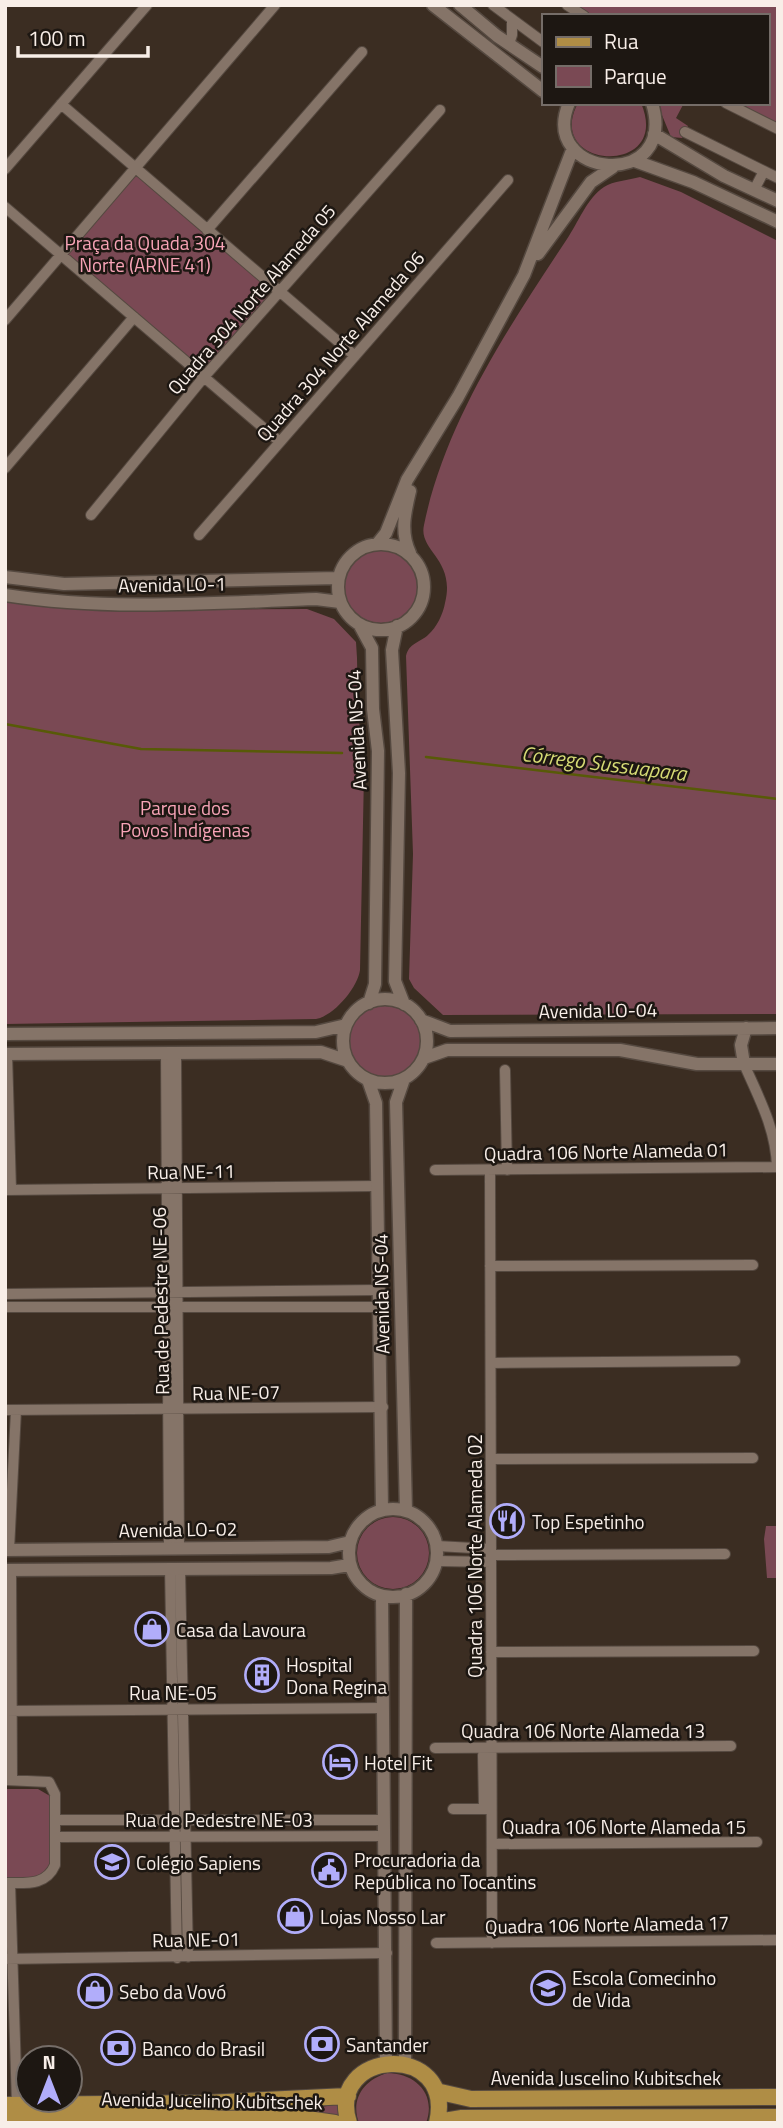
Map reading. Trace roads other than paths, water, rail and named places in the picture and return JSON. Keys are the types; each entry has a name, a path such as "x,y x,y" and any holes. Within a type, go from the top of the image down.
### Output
{"main road":[{"path":"349,2123 348,2096 358,2078 370,2068 386,2062 405,2063 427,2077 436,2091 440,2112 437,2122"},
{"name":"Avenida Juscelino Kubitschek","path":"436,2091 471,2099 778,2097"},
{"path":"11,2105 206,2103 348,2096"},
{"name":"Avenida Juscelino Kubitschek","path":"437,2122 462,2118 778,2117"},
{"name":"Avenida Jucelino Kubitschek","path":"5,2120 300,2118 335,2123"}],"street":[{"path":"5,169 147,5"},
{"path":"5,320 275,5"},
{"path":"433,5 542,90"},
{"path":"460,5 542,66"},
{"path":"493,5 542,40"},
{"path":"509,44 512,19"},
{"path":"207,230 362,52"},
{"path":"61,104 355,356"},
{"path":"424,455 407,480 386,533 377,543 347,562 338,578 340,602 348,615 359,624 373,629 397,626 412,616 425,591 424,577 405,542 404,517 411,484 424,455 524,275 571,206 591,182 612,167 635,161 650,145 656,116 653,105"},
{"path":"730,105 778,129"},
{"path":"567,109 566,135 573,148 584,159 612,167"},
{"name":"Quadra 304 Norte Alameda 05","path":"91,514 204,377 440,110"},
{"path":"685,132 778,178"},
{"path":"654,134 671,147 778,201"},
{"path":"524,275 573,148"},
{"path":"635,161 693,182 778,222"},
{"path":"754,190 764,171"},
{"name":"Quadra 304 Norte Alameda 06","path":"199,535 508,180"},
{"path":"5,207 280,442"},
{"path":"5,468 134,317"},
{"path":"377,543 410,553"},
{"name":"Avenida LO-1","path":"5,577 64,584 338,578"},
{"name":"Avenida LO-1","path":"5,595 145,605 316,599 340,602"},
{"name":"Avenida NS-04","path":"359,624 372,648 373,709 378,751 375,984 369,1003"},
{"name":"Avenida NS-04","path":"397,626 392,650 399,773 395,981 404,1004"},
{"path":"8,1190 6,1054 321,1052 348,1061 368,1080 385,1084 404,1079 418,1068 424,1058 427,1040 421,1020 404,1004 387,999 369,1003 357,1010 346,1026 343,1043 348,1061"},
{"name":"Avenida LO-04","path":"421,1020 450,1031 778,1028"},
{"path":"5,1034 321,1032 346,1026"},
{"path":"746,1028 741,1045 744,1064 777,1142 778,1167"},
{"name":"Avenida LO-04","path":"424,1058 447,1050 620,1050 697,1064 778,1064"},
{"name":"Rua de Pedestre NE-06","path":"171,1053 174,1548"},
{"path":"505,1070 507,1170"},
{"name":"Avenida NS-04","path":"404,1079 396,1102 406,1511"},
{"name":"Avenida NS-04","path":"368,1080 376,1099 378,1307 383,1408 382,1510"},
{"name":"Quadra 106 Norte Alameda 01","path":"435,1170 778,1167"},
{"name":"Quadra 106 Norte Alameda 02","path":"490,1170 491,1652 488,1808 492,1844 492,1943"},
{"name":"Rua NE-11","path":"8,1190 377,1186"},
{"path":"490,1266 753,1265"},
{"path":"5,1294 378,1290"},
{"path":"5,1307 378,1307"},
{"path":"491,1363 734,1361"},
{"name":"Rua NE-07","path":"11,1410 383,1408"},
{"path":"7,1550 11,1410"},
{"path":"491,1460 753,1458"},
{"path":"382,1510 406,1511 429,1528 437,1546 437,1561 425,1583 406,1594 382,1596 361,1584 349,1565 350,1542 365,1518 382,1510"},
{"name":"Avenida LO-02","path":"7,1550 329,1547 350,1542"},
{"path":"437,1546 491,1556"},
{"path":"437,1561 491,1556 725,1554"},
{"name":"Avenida LO-02","path":"8,1570 349,1565"},
{"path":"175,1568 181,1820 177,1958"},
{"path":"8,1570 9,1780 49,1782 55,1794 55,1866 51,1875 37,1883 8,1883 11,2105"},
{"path":"405,2063 406,1594"},
{"path":"382,1596 386,2062"},
{"path":"491,1652 754,1651"},
{"name":"Rua NE-05","path":"8,1711 382,1708"},
{"name":"Quadra 106 Norte Alameda 13","path":"435,1748 488,1751 731,1746"},
{"path":"453,1809 488,1808"},
{"name":"Rua de Pedestre NE-03","path":"55,1820 383,1820"},
{"name":"Rua de Pedestre NE-03","path":"55,1837 384,1836"},
{"path":"181,1838 188,1957"},
{"name":"Quadra 106 Norte Alameda 15","path":"492,1844 757,1842"},
{"name":"Quadra 106 Norte Alameda 17","path":"436,1943 778,1940"},
{"name":"Rua NE-01","path":"9,1959 387,1953"}],"waterway":[{"name":"Córrego Sussuapara","path":"5,724 141,749 342,753"},
{"name":"Córrego Sussuapara","path":"426,757 778,799"}],"place":[{"name":"Top Espetinho","path":"507,1521"},
{"name":"Casa da Lavoura","path":"152,1629"},
{"name":"Hospital Dona Regina","path":"262,1675"},
{"name":"Hotel Fit","path":"340,1762"},
{"name":"Colégio Sapiens","path":"112,1862"},
{"name":"Procuradoria da República no Tocantins","path":"329,1870"},
{"name":"Lojas Nosso Lar","path":"295,1916"},
{"name":"Escola Comecinho de Vida","path":"548,1988"},
{"name":"Sebo da Vovó","path":"95,1991"},
{"name":"Santander","path":"322,2044"},
{"name":"Banco do Brasil","path":"118,2048"}],"park label":[{"name":"Praça da Quada 304 Norte (ARNE 41)","path":"145,253"},
{"name":"Parque dos Povos Indígenas","path":"185,818"}]}
